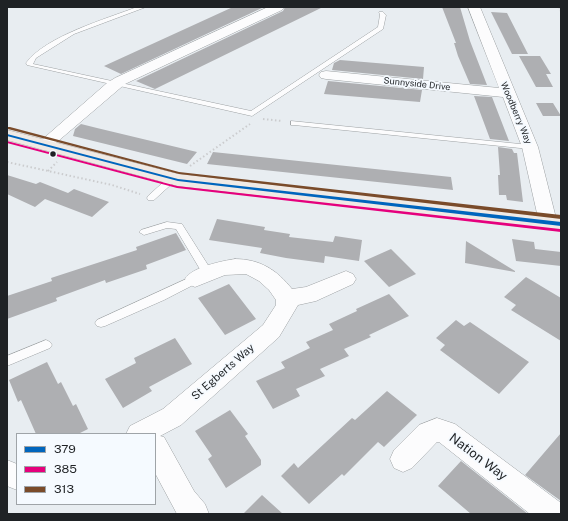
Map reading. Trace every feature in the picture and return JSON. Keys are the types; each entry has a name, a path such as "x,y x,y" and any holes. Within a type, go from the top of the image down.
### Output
{"main road":[{"path":"7,135 174,179 293,194 554,223"}],"street":[{"path":"44,145 116,84 278,7"},
{"name":"Woodberry Way","path":"474,7 507,93 530,147 554,223"},
{"name":"Sunnyside Drive","path":"326,75 507,93"},
{"path":"202,276 233,266 249,266 263,271 271,277 287,298 309,295 346,279"},
{"name":"St Egberts Way","path":"151,433 172,417 271,331 287,306 287,298"},
{"name":"Nation Way","path":"403,459 428,433 437,430 446,432 553,514"},
{"name":"St Egberts Way","path":"156,452 184,501 194,514"}],"lane":[{"path":"143,7 72,33 34,57 29,63 30,65 252,114 381,28 383,15 381,13"},
{"path":"294,123 530,147"},
{"path":"151,198 174,179"},
{"path":"101,324 202,276 179,226 167,225 144,232"},
{"path":"7,361 46,345"}],"path":[{"path":"559,7 561,12"},
{"path":"258,118 294,123"},
{"path":"174,179 252,123"},
{"path":"7,162 112,185 151,198"},
{"path":"48,171 54,165"},
{"path":"82,178 86,173"},
{"path":"112,185 116,181"}],"building":[{"path":"233,7 264,7 121,74 104,66"},
{"path":"285,7 323,7 155,89 136,81 283,11"},
{"path":"442,7 460,7 470,41 487,85 470,84 458,56 454,43 456,43"},
{"path":"491,12 507,13 528,54 512,54"},
{"path":"519,56 540,56 551,74 546,74 553,87 536,87"},
{"path":"340,60 424,67 423,79 332,70 334,63"},
{"path":"328,81 422,90 420,102 324,94"},
{"path":"474,96 492,97 509,141 490,139"},
{"path":"536,103 553,103 561,116 543,116"},
{"path":"81,124 197,152 187,164 73,136 75,129"},
{"path":"498,147 512,149 514,153 517,153 523,202 507,200 506,195 499,195 498,175 500,175"},
{"path":"213,152 451,177 453,190 207,164"},
{"path":"7,175 36,184 40,182 68,193 74,189 109,202 92,217 45,199 35,207 7,194"},
{"path":"217,219 265,227 264,230 290,234 289,237 333,242 335,236 362,240 359,261 325,256 324,263 286,258 260,253 262,248 209,240"},
{"path":"176,233 186,250 146,265 147,269 106,283 105,280 56,298 57,301 7,319 7,296 52,281 51,278 137,250 136,247"},
{"path":"512,239 534,242 535,249 561,252 561,266 516,261"},
{"path":"466,241 515,271 515,272 465,263"},
{"path":"391,249 416,274 389,287 364,261"},
{"path":"526,277 561,298 561,341 511,310 516,305 504,297"},
{"path":"229,284 256,319 225,335 198,298"},
{"path":"389,294 409,316 369,335 371,337 344,349 349,356 320,369 325,376 296,389 300,396 273,409 256,381 285,368 281,362 310,348 306,342 333,330 329,324 357,311 356,309"},
{"path":"456,320 464,326 470,322 529,362 499,394 440,350 445,345 436,338"},
{"path":"175,338 192,364 149,387 152,391 123,408 105,379 136,363 134,358"},
{"path":"47,362 58,384 61,382 73,406 76,404 88,429 80,433 36,433 21,400 18,402 9,380"},
{"path":"387,391 417,415 384,447 378,442 344,476 342,474 309,504 281,476 294,463 298,468 352,418 355,420"},
{"path":"230,410 248,434 245,436 261,460 261,465 226,488 208,459 212,456 195,431"},
{"path":"561,433 561,501 525,475"},
{"path":"461,461 528,514 471,514 438,486"},
{"path":"262,495 283,514 243,514"}],"transit line":[{"name":"313","path":"9,128 179,173 561,217"},
{"name":"379","path":"7,135 178,180 561,224"},
{"name":"385","path":"7,142 177,187 560,231"}]}
